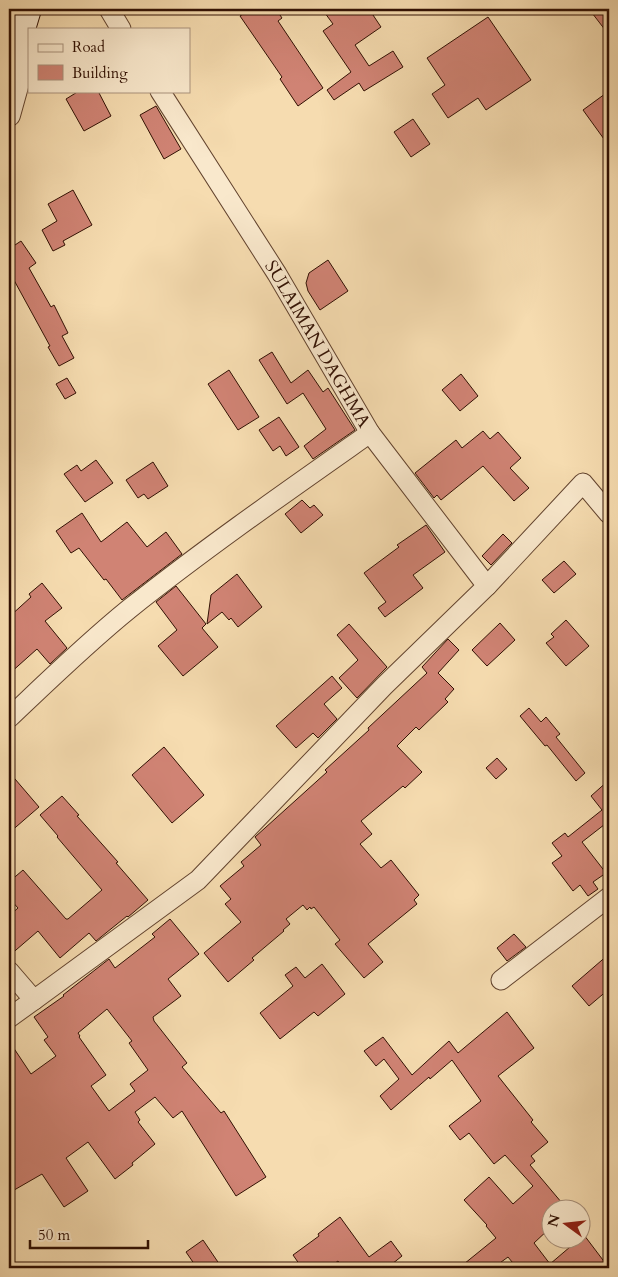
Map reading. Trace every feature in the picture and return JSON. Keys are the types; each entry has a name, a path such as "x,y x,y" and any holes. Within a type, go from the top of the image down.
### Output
{"main road":[{"path":"9,72 28,9"}],"street":[{"path":"34,28 41,9"},
{"path":"109,9 120,28"},
{"path":"9,115 16,84 28,49"},
{"name":"SULAIMAN DAGHMA","path":"161,92 277,274 370,432 487,586"},
{"path":"9,718 61,668 128,610 226,535 370,432"},
{"path":"9,1018 198,880 384,686 487,586 583,484 609,514"},
{"path":"501,980 609,897"},
{"path":"9,971 34,1000"}],"building":[{"path":"251,9 276,9 282,18 278,21 323,88 298,106 280,79 282,77 240,16"},
{"path":"322,9 369,9 381,27 355,45 369,66 393,51 403,67 364,91 359,83 334,100 327,90 351,72 323,31 333,24"},
{"path":"589,9 609,9 609,35"},
{"path":"488,17 531,80 486,110 478,98 448,118 432,94 445,85 427,58"},
{"path":"609,91 609,146 583,110"},
{"path":"77,92 99,92 111,116 84,131 66,99"},
{"path":"156,106 181,149 164,159 140,115"},
{"path":"413,119 430,144 411,157 394,132"},
{"path":"73,190 92,225 63,241 65,245 53,251 42,230 57,221 48,204"},
{"path":"21,241 36,263 29,268 51,307 54,305 68,333 62,336 74,358 59,366 9,271 9,249"},
{"path":"328,260 348,291 320,310 308,291 306,283 309,273"},
{"path":"272,352 291,383 308,370 323,392 328,388 355,430 313,459 304,446 326,429 303,393 287,404 259,360"},
{"path":"229,370 259,417 238,430 208,384"},
{"path":"461,374 478,396 460,411 442,390"},
{"path":"67,378 76,393 65,399 56,384"},
{"path":"279,417 299,447 286,456 280,446 273,451 259,430"},
{"path":"483,431 490,439 498,432 521,458 510,468 529,488 514,501 483,466 441,500 437,495 434,498 415,473 456,440 462,448"},
{"path":"96,460 113,483 85,502 64,474 77,465 81,471"},
{"path":"153,462 168,486 148,499 144,494 138,498 126,480"},
{"path":"302,500 310,508 314,505 323,515 301,533 285,514"},
{"path":"82,513 101,542 127,522 147,547 166,532 182,554 122,600 79,548 71,553 56,531"},
{"path":"426,525 445,552 413,575 423,588 385,617 378,608 386,602 364,573 399,547 397,545"},
{"path":"503,534 512,543 491,565 482,556"},
{"path":"564,561 576,574 554,593 542,580"},
{"path":"237,574 262,607 238,627 231,618 229,620 222,612 207,624 211,595"},
{"path":"42,583 62,608 45,621 67,648 50,664 37,649 9,674 9,617 31,597 29,594"},
{"path":"176,586 206,624 202,628 218,647 183,676 158,646 177,630 156,602"},
{"path":"566,620 589,646 566,666 546,643 554,637 551,634"},
{"path":"500,623 515,640 487,666 472,650"},
{"path":"349,624 387,667 357,698 339,678 358,660 337,635"},
{"path":"448,639 459,650 438,673 454,689 445,699 448,702 419,730 416,727 397,746 422,772 405,788 403,786 361,821 372,834 360,844 381,868 391,860 419,895 414,900 417,904 368,944 383,962 364,978 335,944 340,940 314,907 311,909 310,907 307,910 303,905 286,919 290,924 284,931 252,958 254,960 228,982 204,953 241,922 225,904 231,899 220,886 244,866 241,862 261,845 255,837 327,772 325,770 427,673 422,667"},
{"path":"332,676 342,688 324,704 337,719 318,738 313,733 296,748 276,726"},
{"path":"529,708 541,722 546,717 560,734 556,737 585,773 576,781 547,745 545,746 520,716"},
{"path":"164,747 204,795 172,823 132,775"},
{"path":"497,758 507,769 496,779 486,768"},
{"path":"9,772 39,807 9,833"},
{"path":"609,780 609,821 582,842 606,873 593,882 598,889 588,896 580,885 573,891 552,863 562,856 552,843 565,833 568,837 602,810 591,796"},
{"path":"62,796 148,900 96,941 89,933 60,958 38,931 9,956 9,916 18,908 9,898 9,882 23,870 66,919 102,890 40,815"},
{"path":"170,919 199,954 168,979 181,996 153,1017 154,1021 187,1063 182,1067 221,1113 224,1111 266,1177 236,1196 182,1111 173,1118 155,1097 135,1112 140,1120 138,1122 155,1144 115,1179 88,1142 66,1158 88,1191 64,1207 42,1174 9,1193 9,1148 14,1144 9,1136 9,1041 31,1074 56,1056 44,1040 48,1037 34,1017 64,996 109,959 115,968 155,937 152,934","holes":["107,1009 132,1041 129,1043 148,1070 130,1084 135,1091 109,1111 91,1086 106,1075 78,1033"]},
{"path":"514,934 526,947 507,961 497,948"},
{"path":"609,954 609,989 589,1006 572,986"},
{"path":"322,964 345,994 318,1016 314,1012 280,1039 260,1013 293,986 285,975 296,967 305,978"},
{"path":"507,1012 534,1048 498,1076 548,1142 531,1156 535,1161 530,1165 559,1200 540,1200 540,1237 534,1243 550,1264 566,1250 590,1250 590,1243 609,1268 517,1268 508,1257 493,1268 459,1268 496,1238 464,1200 489,1177 513,1204 533,1186 505,1155 494,1164 469,1133 460,1140 449,1126 481,1101 452,1060 391,1110 380,1096 399,1079 384,1059 376,1066 364,1051 383,1037 412,1075 449,1041 458,1053"},
{"path":"340,1217 369,1257 391,1241 402,1256 387,1268 343,1268 338,1261 328,1268 302,1268 293,1255 319,1236 318,1234"},
{"path":"203,1240 222,1268 197,1268 186,1252"}]}
